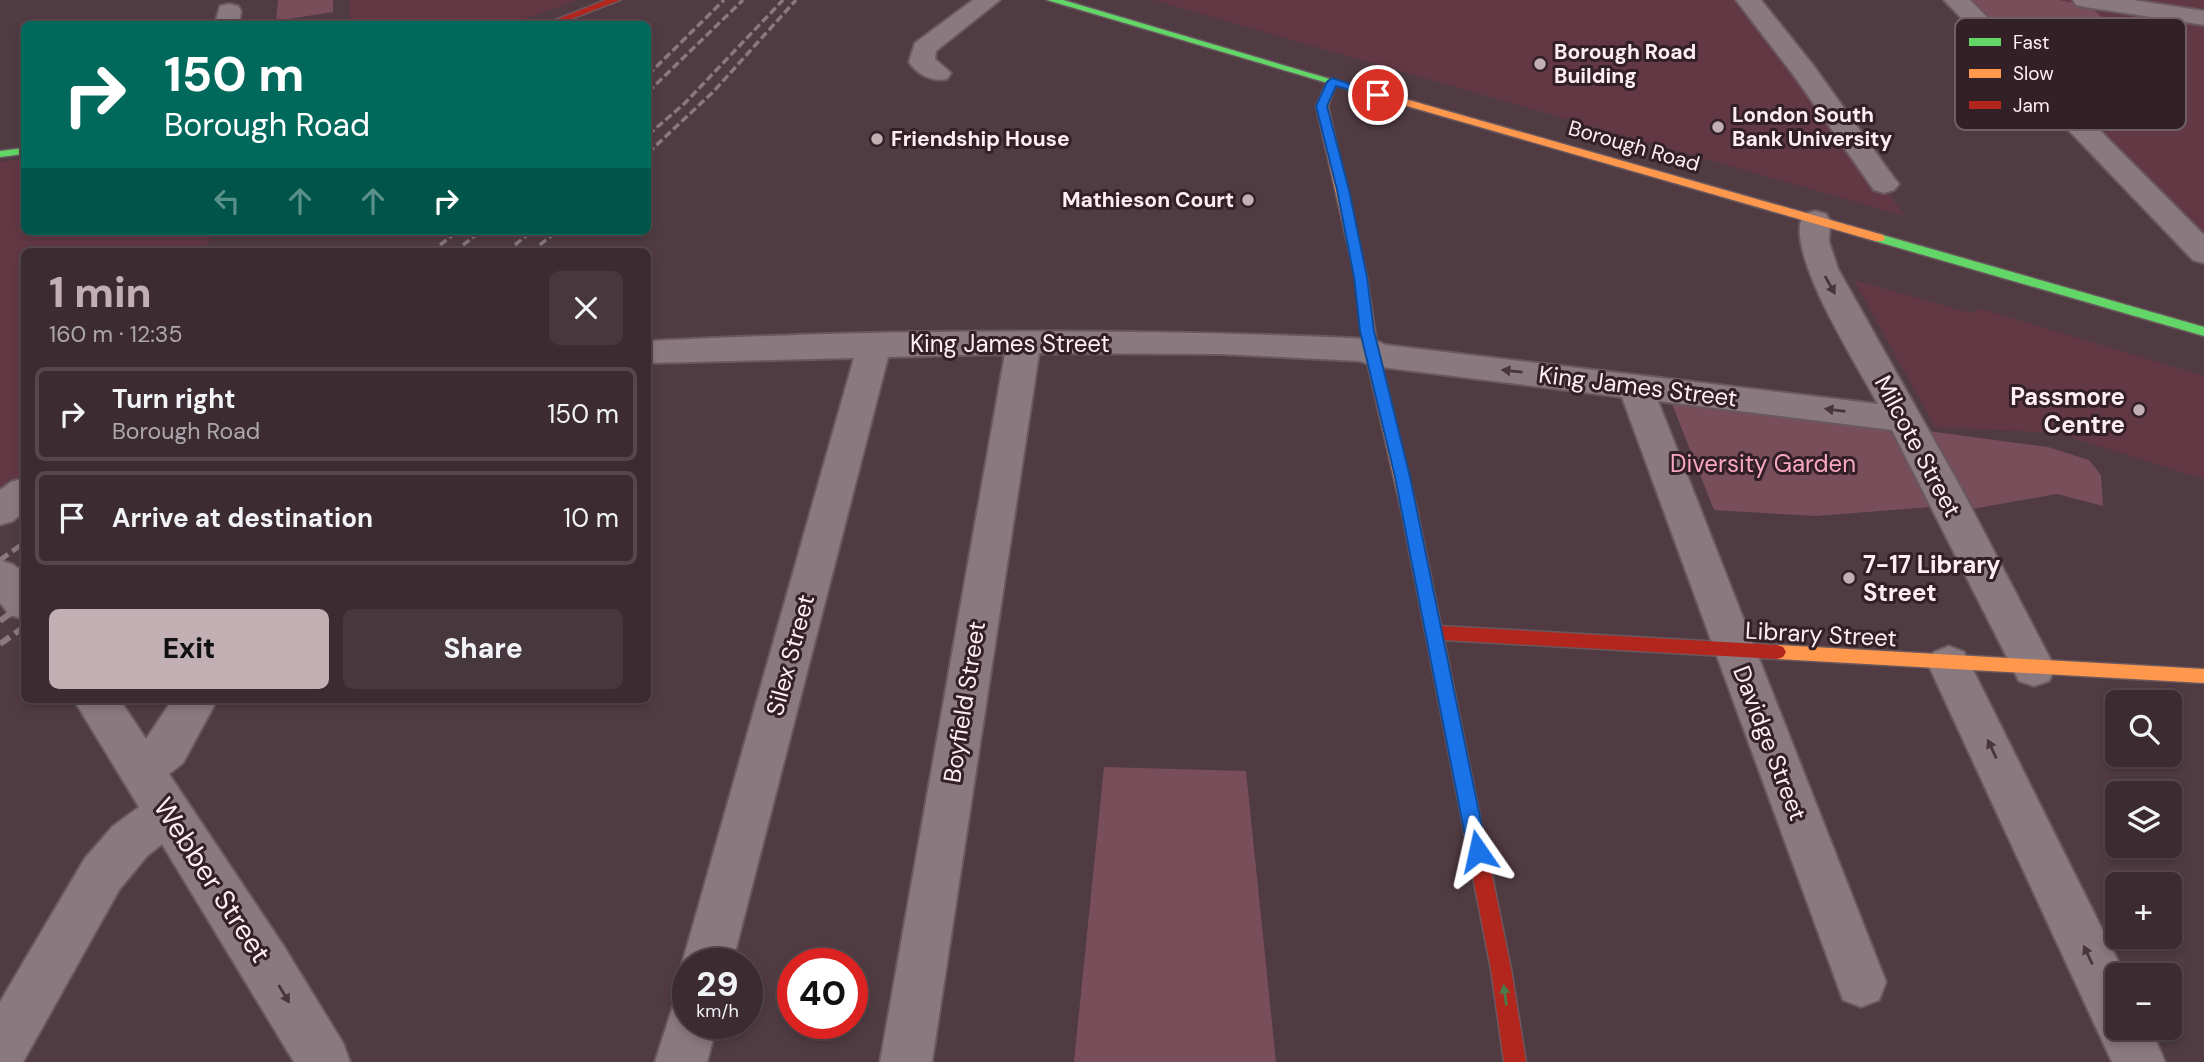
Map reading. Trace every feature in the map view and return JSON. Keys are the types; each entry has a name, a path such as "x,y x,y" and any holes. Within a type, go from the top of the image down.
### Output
{"street":[{"path":"558,21 615,0"},
{"path":"939,73 922,62 924,48 988,0"},
{"name":"Borough Road","path":"1052,0 2204,332"},
{"path":"1748,0 1804,71 1884,184"},
{"path":"1956,0 1974,18"},
{"path":"2085,0 2204,18"},
{"path":"1332,82 1322,106 1351,227 1372,352 1391,425 1436,634 1501,969 1515,1062"},
{"path":"2083,130 2204,253"},
{"path":"0,154 21,151"},
{"name":"Milcote Street","path":"1815,220 1814,242 1822,269 2034,668"},
{"name":"King James Street","path":"651,352 1024,342 1220,343 1372,352 1903,418"},
{"name":"Boyfield Street","path":"906,1062 1024,342"},
{"name":"Silex Street","path":"711,948 874,345"},
{"name":"Davidge Street","path":"1635,386 1861,982"},
{"path":"0,511 21,494"},
{"path":"0,576 21,600"},
{"name":"Library Street","path":"1436,634 2204,676"},
{"path":"1949,664 2105,989"},
{"name":"Webber Street","path":"98,703 265,962 324,1062"},
{"path":"141,770 167,749 193,703"},
{"path":"0,1052 103,874 130,841 169,812"},
{"path":"681,1062 687,1039"},
{"path":"2129,1040 2139,1062"}],"shaded area":[{"path":"349,0 577,0 520,21 350,21"},
{"name":"London South Bank University","path":"1154,0 1745,0 1905,216 1288,39"},
{"path":"1956,0 2204,0 2204,254 2083,130 2186,130 2186,18 1974,18"},
{"path":"21,159 21,235 212,235 205,248 21,248 21,478 0,494 0,162"},
{"path":"1854,280 1970,313 1982,309 2204,376 2204,479 2057,433 1935,427"}],"green space":[{"path":"278,0 333,0 333,12 276,21"},
{"path":"1966,0 2059,0 2088,5 2103,18 1985,18"},
{"name":"Diversity Garden","path":"1670,399 1890,428 1931,507 1816,516 1714,510"},
{"path":"1928,431 2048,447 2089,460 2101,475 2103,506 2057,494 1972,509"},
{"path":"1104,767 1246,771 1276,1062 1074,1062"}],"railway":[{"path":"651,72 724,0"},
{"path":"651,89 743,0"},
{"path":"651,132 684,104 783,0"},
{"path":"651,150 713,92 796,0"},
{"path":"436,248 453,235"},
{"path":"459,248 476,235"},
{"path":"511,248 527,235"},
{"path":"536,248 552,235"},
{"path":"0,560 21,545"},
{"path":"0,583 21,568"},
{"path":"10,614 21,605"},
{"path":"0,621 12,612"},
{"path":"0,644 21,629"}],"traffic: fast":[{"path":"1052,0 1352,87"},
{"path":"0,154 21,151"},
{"path":"1879,238 2204,332"}],"traffic: slow":[{"path":"1332,82 1322,106 1361,277 1370,344 1410,514"},
{"path":"1352,87 1879,238"},
{"path":"1777,652 2204,676"}],"traffic: jam":[{"path":"558,21 615,0"},
{"path":"1410,514 1501,969 1515,1062"},
{"path":"1436,633 1777,652"}],"place":[{"name":"Borough Road Building","path":"1540,64"},
{"name":"London South Bank University","path":"1718,127"},
{"name":"Friendship House","path":"877,139"},
{"name":"Mathieson Court","path":"1248,200"},
{"name":"Passmore Centre","path":"2139,410"},
{"name":"7-17 Library Street","path":"1849,578"}],"route":[{"path":"1378,95 1332,82 1322,106 1361,277 1367,331 1391,425 1436,634 1478,851"}]}
